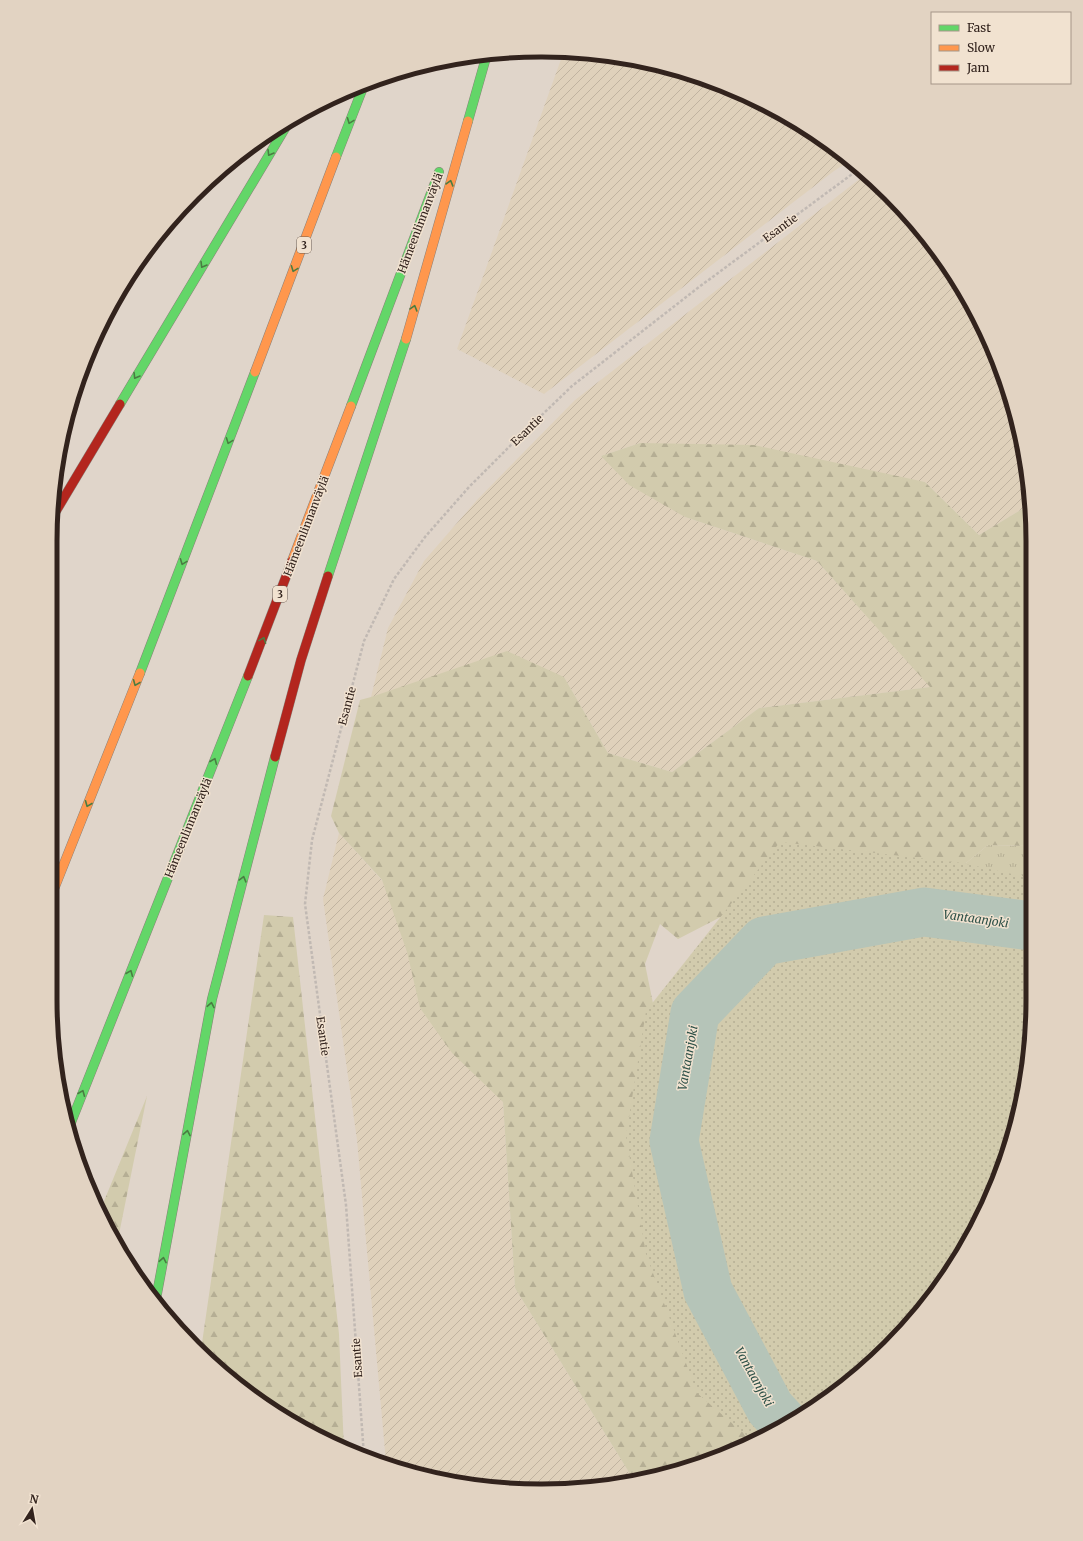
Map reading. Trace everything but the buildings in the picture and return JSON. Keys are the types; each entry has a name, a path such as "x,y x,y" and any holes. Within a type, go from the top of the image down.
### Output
{"highway":[{"path":"157,1294 212,999 301,660 404,345 485,60"},
{"path":"456,128 481,61"},
{"name":"3","path":"57,881 155,634 361,92"},
{"path":"58,505 283,132"},
{"name":"Hämeenlinnanväylä","path":"72,1119 262,641 442,164"}],"path":[{"name":"Esantie","path":"364,1450 346,1205 306,904 312,840 364,641 394,579 425,537 469,487 523,432 572,386 687,296 855,172"}],"shaded area":[{"path":"562,58 605,61 636,66 697,83 727,94 784,122 811,139 845,164 834,171 544,394 457,349"},
{"path":"862,178 906,222 944,272 976,327 989,356 1009,416 1017,447 1025,508 979,535 925,482 640,443 601,456 685,517 817,561 931,687 759,708 672,772 608,753 564,677 371,697 388,628 424,561 477,500 575,400"},
{"path":"339,833 414,916 503,1102 515,1288 631,1476 573,1483 510,1483 447,1475 386,1458 357,1140 323,899"}],"green space":[{"path":"640,443 754,445 925,482 979,535 1025,508 1026,542 1026,846 988,845 939,885 746,904 678,939 660,924 645,964 659,1033 757,1433 697,1458 631,1476 515,1288 503,1102 452,1053 420,1008 407,952 382,880 339,833 331,816 360,700 507,651 564,677 608,753 672,772 759,708 930,687 817,561 685,517 629,485 601,456"},
{"path":"780,842 962,863 1026,877 1026,1000 1022,1063 1017,1094 1000,1155 976,1214 944,1269 906,1319 884,1342 861,1364 811,1402 784,1419 749,1437 697,1393 646,1254 626,1136 646,1011"},
{"path":"988,845 1026,846 1026,885 939,885"},
{"path":"264,915 293,917 339,1334 344,1441 299,1419 272,1402 222,1364 202,1345"},
{"path":"147,1096 119,1236 103,1204"}],"waterway":[{"name":"Vantaanjoki","path":"782,1420 770,1408 708,1291 674,1141 695,1013 764,941 924,912 1026,925"}],"traffic: fast":[{"path":"468,121 485,60"},
{"path":"336,157 361,92"},
{"path":"120,404 283,132"},
{"path":"351,406 439,172"},
{"path":"328,576 406,339"},
{"path":"140,673 255,372"},
{"path":"72,1119 248,676"},
{"path":"157,1294 212,999 275,757"}],"traffic: slow":[{"path":"406,339 468,121"},
{"path":"255,372 336,157"},
{"path":"292,561 351,406"},
{"path":"57,881 140,673"}],"traffic: jam":[{"path":"58,507 120,404"},
{"path":"248,676 292,561"},
{"path":"275,757 301,660 328,576"}]}
